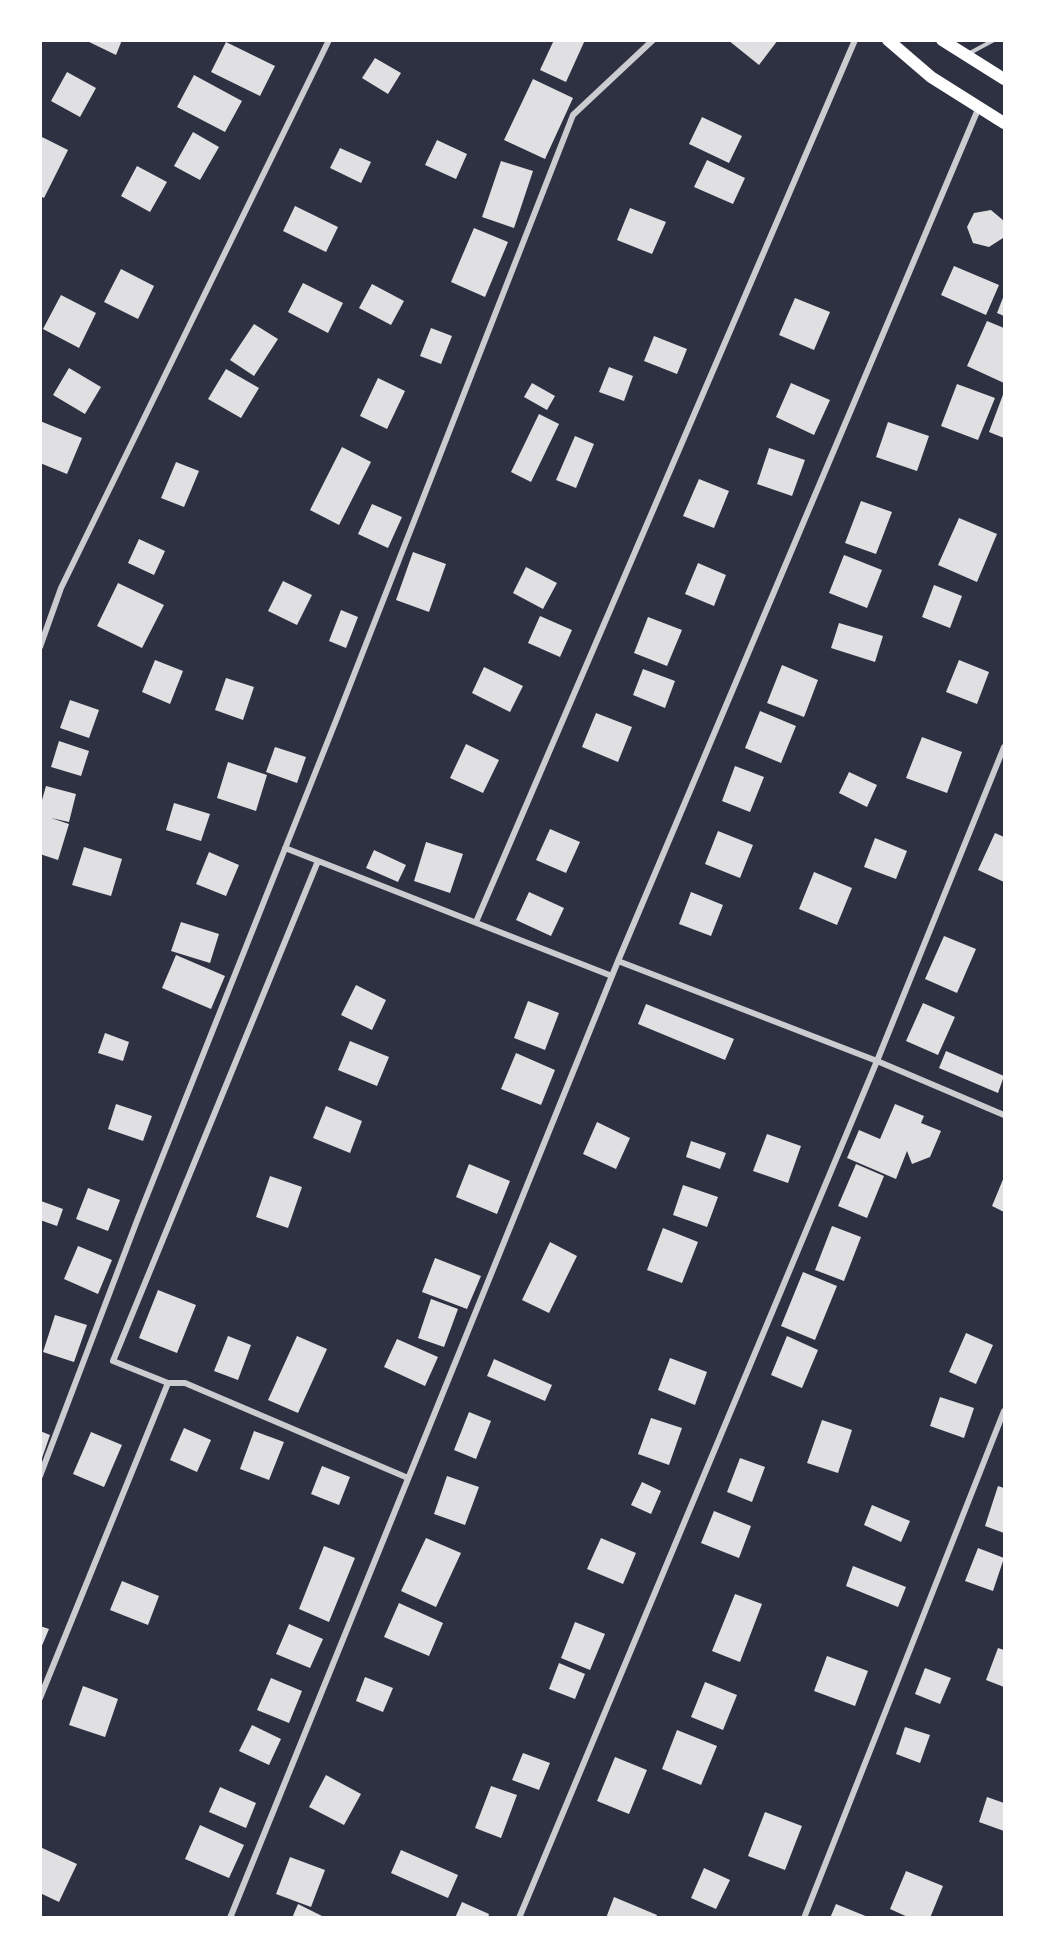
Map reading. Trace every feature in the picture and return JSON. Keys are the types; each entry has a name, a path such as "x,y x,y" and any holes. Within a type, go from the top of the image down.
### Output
{"main road":[{"path":"888,40 931,77 1005,123"},
{"path":"942,40 1005,79"}],"street":[{"path":"40,647 61,588 329,40"},
{"path":"40,1476 138,1218 573,115 653,40"},
{"path":"476,922 855,40"},
{"path":"230,1917 618,961 980,107"},
{"path":"519,1917 878,1061 1005,747"},
{"path":"285,848 612,976"},
{"path":"318,861 112,1361 168,1383 185,1383 408,1478"},
{"path":"618,961 878,1061 1005,1115"},
{"path":"40,1698 168,1383"},
{"path":"804,1917 1005,1411"}],"lane":[{"path":"965,55 994,40"}],"building":[{"path":"85,40 122,40 116,55"},
{"path":"554,40 585,40 566,82 540,70"},
{"path":"728,40 778,40 759,65"},
{"path":"226,42 275,66 260,96 211,72"},
{"path":"375,58 401,73 388,94 362,78"},
{"path":"67,72 96,88 80,117 51,101"},
{"path":"194,75 242,101 225,132 177,107"},
{"path":"533,79 573,98 545,159 504,140"},
{"path":"702,117 742,136 729,163 689,144"},
{"path":"193,132 219,147 200,180 174,166"},
{"path":"40,136 68,150 44,198 40,196"},
{"path":"437,140 467,154 456,179 425,165"},
{"path":"340,148 371,162 361,183 330,168"},
{"path":"707,160 745,178 733,204 694,187"},
{"path":"501,161 533,171 514,228 482,217"},
{"path":"137,166 167,182 150,212 121,196"},
{"path":"295,206 338,227 326,252 283,231"},
{"path":"630,208 666,222 652,254 617,240"},
{"path":"991,210 1004,221 1003,238 989,247 973,243 967,227 974,213"},
{"path":"474,228 508,242 485,297 451,282"},
{"path":"954,266 999,285 986,315 941,295"},
{"path":"121,269 154,286 138,319 104,302"},
{"path":"303,283 343,303 328,333 288,312"},
{"path":"372,284 404,301 391,325 359,308"},
{"path":"61,295 96,313 79,348 43,329"},
{"path":"1004,295 1004,316 997,313"},
{"path":"795,298 830,312 814,350 779,335"},
{"path":"987,321 1004,328 1004,383 967,366"},
{"path":"254,324 278,339 254,376 230,360"},
{"path":"431,328 452,336 441,364 420,356"},
{"path":"654,336 687,349 677,374 644,361"},
{"path":"609,367 633,376 624,401 599,392"},
{"path":"69,368 101,387 85,414 53,395"},
{"path":"226,369 259,388 241,418 208,399"},
{"path":"378,378 405,391 387,429 360,416"},
{"path":"532,383 555,396 547,410 524,397"},
{"path":"791,383 830,400 814,435 776,417"},
{"path":"957,384 995,398 978,440 941,426"},
{"path":"1004,392 1004,438 989,432"},
{"path":"539,414 559,424 531,482 511,472"},
{"path":"40,421 82,438 67,474 40,463"},
{"path":"888,422 929,436 917,471 876,457"},
{"path":"575,436 594,444 576,488 556,480"},
{"path":"342,447 371,462 339,525 310,510"},
{"path":"769,448 805,460 792,496 757,484"},
{"path":"176,462 199,471 184,507 161,498"},
{"path":"699,479 729,491 714,528 683,516"},
{"path":"861,501 892,512 876,554 845,543"},
{"path":"372,504 402,517 388,548 358,534"},
{"path":"959,518 997,534 977,582 938,565"},
{"path":"139,539 165,551 154,575 128,563"},
{"path":"413,552 446,564 429,612 396,600"},
{"path":"844,555 882,570 867,608 829,593"},
{"path":"698,563 726,575 714,606 685,594"},
{"path":"526,567 557,583 543,609 513,593"},
{"path":"283,581 312,595 297,625 268,611"},
{"path":"118,583 164,605 142,648 97,626"},
{"path":"934,585 962,596 950,628 922,617"},
{"path":"341,610 358,617 346,648 329,641"},
{"path":"540,616 572,630 560,657 528,643"},
{"path":"648,617 682,630 667,666 634,653"},
{"path":"839,623 883,636 875,662 831,648"},
{"path":"155,660 183,671 170,704 142,692"},
{"path":"959,660 989,672 977,704 946,692"},
{"path":"782,665 818,680 804,717 767,703"},
{"path":"484,667 523,686 510,712 472,693"},
{"path":"643,669 675,681 665,708 633,695"},
{"path":"226,678 254,687 243,720 215,710"},
{"path":"70,700 99,710 89,738 60,728"},
{"path":"760,711 796,726 781,763 745,748"},
{"path":"596,713 632,727 618,762 582,747"},
{"path":"922,737 962,752 947,793 906,778"},
{"path":"59,741 89,751 81,776 51,767"},
{"path":"466,744 499,760 483,793 450,778"},
{"path":"275,747 306,757 297,783 266,772"},
{"path":"228,762 267,775 256,811 217,798"},
{"path":"735,766 764,777 750,812 722,801"},
{"path":"849,772 877,785 867,807 839,793"},
{"path":"46,786 76,794 69,822 51,818 69,824 58,860 40,854 40,807"},
{"path":"174,803 210,814 201,841 166,830"},
{"path":"550,829 580,842 566,873 536,860"},
{"path":"718,831 753,845 740,878 705,864"},
{"path":"995,833 1004,837 1004,882 978,870"},
{"path":"875,838 907,851 896,879 864,867"},
{"path":"426,842 463,854 450,893 414,881"},
{"path":"84,847 122,859 111,896 72,885"},
{"path":"374,850 406,865 398,882 366,868"},
{"path":"209,852 239,865 226,896 196,884"},
{"path":"814,872 852,888 837,925 799,909"},
{"path":"529,892 564,908 551,936 516,920"},
{"path":"691,892 723,905 711,936 679,924"},
{"path":"181,922 219,934 210,963 171,951"},
{"path":"944,936 976,949 957,993 925,979"},
{"path":"176,955 225,976 211,1009 162,988"},
{"path":"356,985 386,1000 372,1030 341,1015"},
{"path":"528,1001 559,1013 545,1050 514,1038"},
{"path":"923,1003 955,1017 938,1055 906,1041"},
{"path":"646,1004 734,1039 725,1060 638,1024"},
{"path":"105,1033 129,1042 123,1061 98,1053"},
{"path":"350,1041 389,1057 377,1086 338,1070"},
{"path":"946,1051 1004,1076 998,1093 939,1068"},
{"path":"516,1053 555,1070 541,1105 501,1089"},
{"path":"116,1104 152,1116 143,1141 108,1129"},
{"path":"895,1104 924,1116 921,1123 941,1131 930,1157 912,1164 907,1151 896,1179 847,1158 859,1130 880,1139"},
{"path":"326,1106 362,1121 350,1153 313,1138"},
{"path":"597,1122 630,1138 616,1169 583,1154"},
{"path":"767,1134 801,1146 788,1183 753,1171"},
{"path":"691,1141 726,1153 720,1169 686,1157"},
{"path":"469,1164 510,1181 497,1214 456,1197"},
{"path":"856,1164 884,1176 867,1218 838,1206"},
{"path":"270,1176 302,1187 288,1228 256,1217"},
{"path":"1004,1177 1004,1212 992,1206"},
{"path":"683,1185 718,1197 707,1227 673,1215"},
{"path":"88,1188 120,1200 108,1231 76,1219"},
{"path":"41,1201 63,1209 57,1226 40,1220"},
{"path":"832,1226 861,1237 844,1281 815,1270"},
{"path":"663,1228 698,1242 682,1283 647,1270"},
{"path":"550,1242 577,1256 549,1313 522,1300"},
{"path":"78,1246 112,1260 98,1294 64,1279"},
{"path":"435,1258 481,1276 467,1309 422,1292"},
{"path":"803,1272 837,1286 815,1340 781,1326"},
{"path":"158,1290 196,1305 177,1353 139,1338"},
{"path":"431,1299 458,1309 444,1347 418,1338"},
{"path":"55,1315 87,1325 74,1362 43,1352"},
{"path":"966,1333 993,1345 976,1384 949,1372"},
{"path":"228,1336 251,1345 238,1380 214,1371"},
{"path":"297,1336 327,1349 298,1413 268,1400"},
{"path":"787,1336 818,1350 802,1388 771,1375"},
{"path":"397,1339 438,1357 425,1386 384,1367"},
{"path":"670,1358 707,1372 695,1405 658,1390"},
{"path":"494,1359 552,1385 545,1401 487,1376"},
{"path":"940,1397 974,1408 964,1438 930,1426"},
{"path":"469,1412 491,1421 476,1459 454,1450"},
{"path":"651,1418 682,1428 669,1465 638,1454"},
{"path":"822,1420 852,1430 838,1473 807,1463"},
{"path":"184,1428 211,1440 197,1472 170,1460"},
{"path":"40,1431 50,1435 41,1461 40,1461"},
{"path":"254,1431 284,1442 269,1480 240,1469"},
{"path":"91,1432 122,1445 104,1487 73,1474"},
{"path":"740,1458 765,1467 752,1502 727,1492"},
{"path":"322,1466 350,1477 339,1505 311,1494"},
{"path":"447,1476 479,1487 465,1525 434,1514"},
{"path":"642,1482 661,1491 651,1514 631,1505"},
{"path":"998,1486 1004,1488 1004,1533 985,1526"},
{"path":"872,1505 910,1521 901,1542 864,1525"},
{"path":"714,1511 751,1526 739,1558 701,1543"},
{"path":"426,1538 461,1553 436,1607 401,1591"},
{"path":"601,1538 636,1553 623,1584 587,1569"},
{"path":"324,1546 355,1558 329,1622 299,1609"},
{"path":"978,1548 1004,1558 993,1591 965,1581"},
{"path":"853,1566 906,1587 898,1607 846,1586"},
{"path":"122,1581 159,1596 148,1625 110,1610"},
{"path":"735,1594 762,1604 740,1662 712,1651"},
{"path":"399,1603 443,1623 429,1656 384,1637"},
{"path":"575,1622 605,1634 590,1670 561,1658"},
{"path":"289,1624 323,1639 310,1668 276,1654"},
{"path":"40,1626 49,1629 41,1648 40,1648"},
{"path":"998,1648 1004,1650 1004,1687 986,1680"},
{"path":"827,1656 868,1671 855,1706 814,1691"},
{"path":"559,1663 585,1674 575,1699 549,1689"},
{"path":"925,1668 951,1678 940,1704 915,1694"},
{"path":"365,1677 393,1688 383,1712 356,1701"},
{"path":"271,1678 302,1691 289,1723 257,1710"},
{"path":"705,1682 737,1695 723,1730 691,1717"},
{"path":"83,1686 118,1699 105,1737 69,1725"},
{"path":"252,1725 281,1739 269,1765 239,1751"},
{"path":"905,1727 930,1735 920,1763 896,1754"},
{"path":"677,1730 717,1746 701,1785 662,1769"},
{"path":"523,1753 550,1763 539,1790 512,1780"},
{"path":"615,1757 647,1770 629,1814 597,1801"},
{"path":"326,1775 361,1794 344,1825 309,1807"},
{"path":"491,1786 517,1795 501,1838 475,1828"},
{"path":"220,1787 256,1803 246,1828 209,1812"},
{"path":"987,1797 1004,1803 1004,1831 979,1822"},
{"path":"765,1812 802,1826 785,1870 748,1856"},
{"path":"200,1825 244,1845 229,1878 185,1859"},
{"path":"40,1847 77,1864 59,1902 40,1893"},
{"path":"401,1850 458,1875 448,1898 391,1873"},
{"path":"290,1857 325,1870 311,1907 276,1894"},
{"path":"704,1868 730,1880 716,1909 691,1898"},
{"path":"906,1871 943,1886 930,1918 910,1918 890,1909"},
{"path":"614,1897 657,1915 656,1918 606,1918"},
{"path":"462,1902 489,1914 488,1918 455,1918"},
{"path":"298,1904 326,1918 292,1918"},
{"path":"836,1904 868,1917 868,1918 830,1918"}]}
